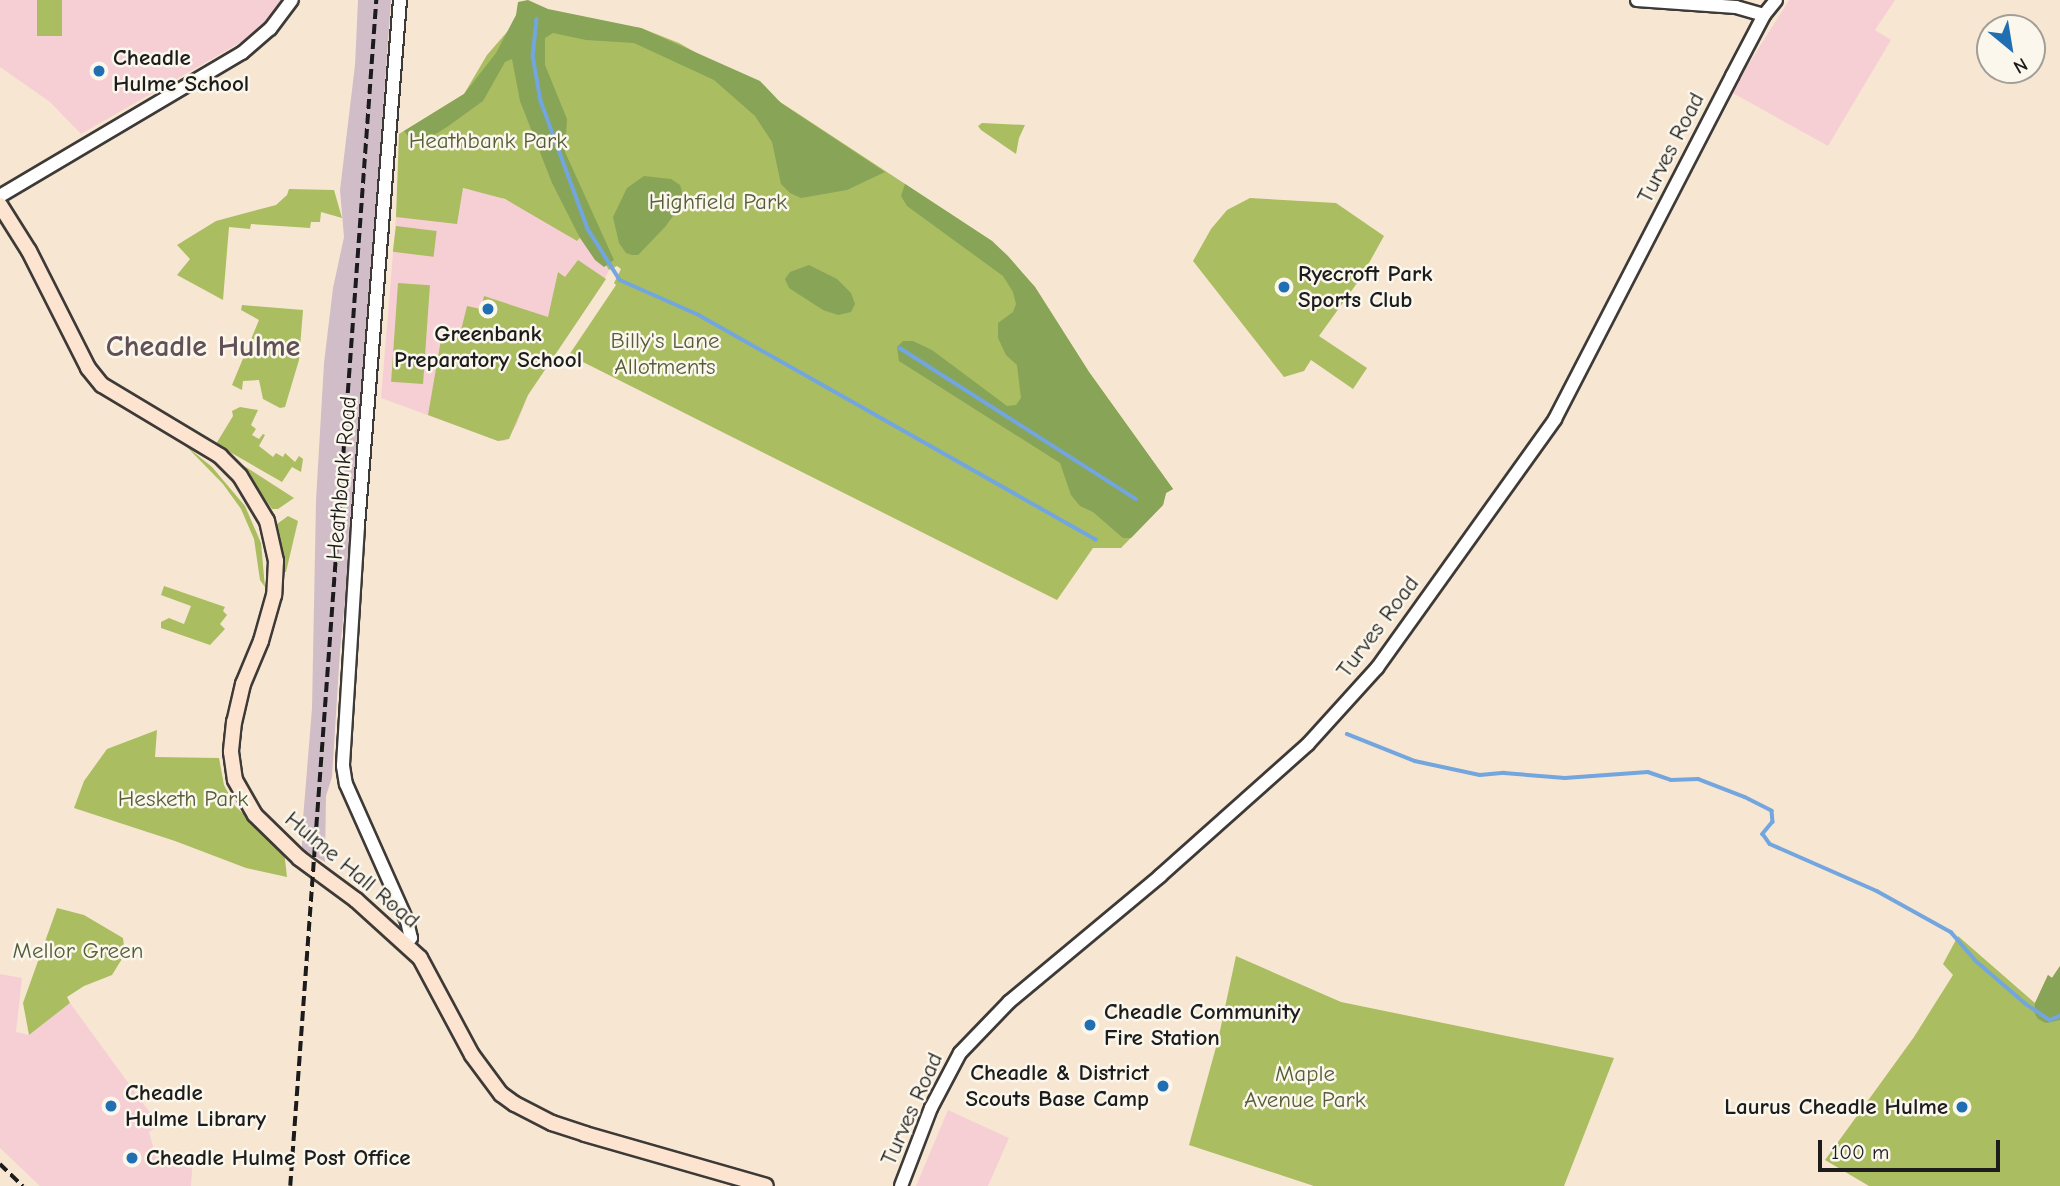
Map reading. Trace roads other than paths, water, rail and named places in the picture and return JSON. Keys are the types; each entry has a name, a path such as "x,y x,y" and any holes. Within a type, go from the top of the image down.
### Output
{"main road":[{"name":"Hulme Hall Road","path":"0,205 29,251 88,368 102,385 220,456 252,492 270,531 276,575 261,641 243,684 233,722 231,765 235,779 255,815 299,858 356,900 419,958 472,1055 501,1094 552,1123 766,1186"}],"street":[{"path":"0,196 242,53 270,29 292,0"},
{"name":"Heathbank Road","path":"400,0 357,539 343,766 346,784 407,921 411,938 405,944"},
{"path":"1637,0 1735,7 1764,15"},
{"name":"Turves Road","path":"901,1186 931,1108 960,1053 1009,1002 1160,876 1308,744 1377,668 1555,419 1764,15 1776,0"}],"waterway":[{"path":"537,19 533,56 541,101 588,229 620,280 699,315 1096,540"},
{"path":"900,348 1136,499"},
{"path":"1347,734 1415,761 1480,775 1504,773 1565,778 1648,772 1671,780 1698,779 1745,797 1772,811 1773,822 1763,834 1770,844 1877,891 1951,932 1975,960 2026,1004 2050,1020 2060,1016"}],"railway":[{"path":"290,1186 376,0"},
{"path":"0,1164 23,1186"}],"place":[{"name":"Cheadle Hulme School","path":"99,71"},
{"name":"Ryecroft Park Sports Club","path":"1284,287"},
{"name":"Greenbank Preparatory School","path":"488,309"},
{"name":"Cheadle Community Fire Station","path":"1090,1025"},
{"name":"Cheadle & District Scouts Base Camp","path":"1163,1086"},
{"name":"Cheadle Hulme Library","path":"111,1106"},
{"name":"Laurus Cheadle Hulme","path":"1962,1107"},
{"name":"Cheadle Hulme Post Office","path":"132,1158"}],"district":[{"name":"Cheadle Hulme","path":"203,347"}],"park label":[{"name":"Heathbank Park","path":"488,141"},
{"name":"Highfield Park","path":"718,202"},
{"name":"Billy's Lane Allotments","path":"665,354"},
{"name":"Hesketh Park","path":"183,799"},
{"name":"Mellor Green","path":"78,951"},
{"name":"Maple Avenue Park","path":"1305,1087"}]}
